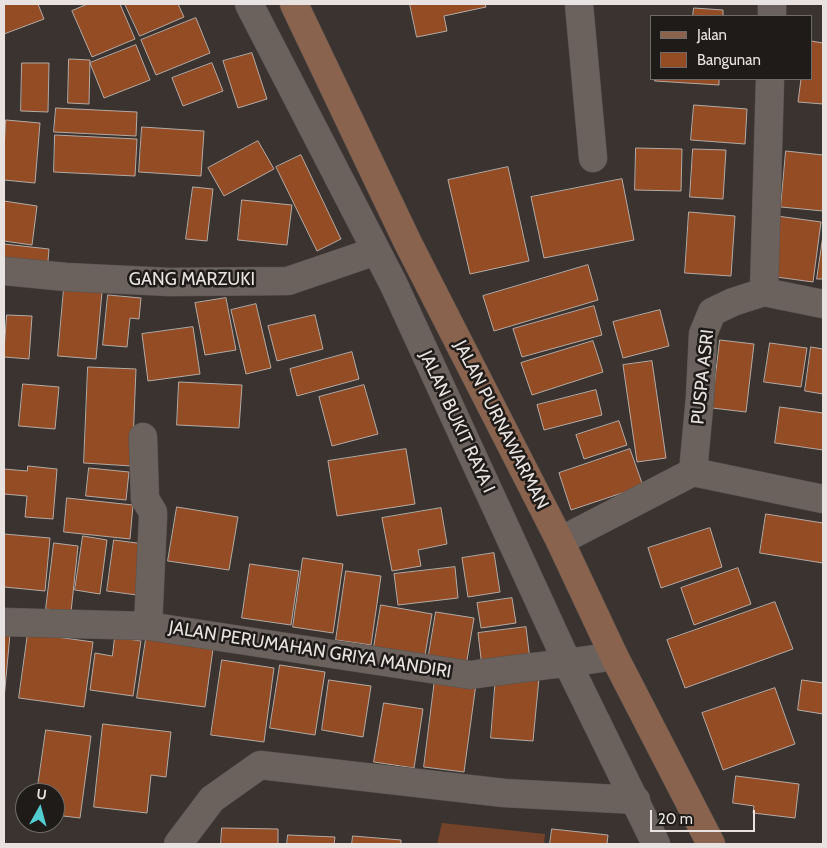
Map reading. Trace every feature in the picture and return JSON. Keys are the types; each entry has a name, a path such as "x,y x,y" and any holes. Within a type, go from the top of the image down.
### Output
{"street":[{"name":"JALAN BUKIT RAYA I","path":"249,4 376,250 408,279 588,661 636,800 656,844"},
{"name":"JALAN PURNAWARMAN","path":"294,4 408,279 560,542 588,661 711,844"},
{"path":"579,4 593,158"},
{"path":"770,80 764,292 823,304"},
{"name":"GANG MARZUKI","path":"4,271 66,277 169,282 288,280 376,250"},
{"name":"PUSPA ASRI","path":"693,472 700,397 703,334 712,312 733,302 764,292"},
{"path":"143,437 145,499 153,512 148,626"},
{"path":"560,542 693,472 823,499"},
{"name":"JALAN PERUMAHAN GRIYA MANDIRI","path":"4,622 148,626 470,675 514,668 588,661"},
{"path":"178,844 212,799 260,765 504,794 636,800"}],"shaded area":[{"path":"442,823 545,834 544,844 437,844"}],"building":[{"path":"4,4 38,4 44,19 4,34"},
{"path":"88,4 120,4 135,39 92,57 72,11"},
{"path":"125,4 178,4 184,17 140,36"},
{"path":"410,4 485,4 486,7 444,16 447,31 417,37"},
{"path":"694,8 723,10 723,15 693,15"},
{"path":"196,18 210,53 156,75 141,40"},
{"path":"812,41 823,43 823,104 798,102 801,80 812,80"},
{"path":"136,45 150,80 104,98 90,63"},
{"path":"252,53 267,99 238,108 223,61"},
{"path":"69,59 90,60 89,104 68,103"},
{"path":"22,63 49,63 48,112 21,111"},
{"path":"212,63 223,91 183,106 172,78"},
{"path":"719,80 719,85 655,81"},
{"path":"694,105 747,109 745,144 691,140"},
{"path":"56,108 137,112 136,136 54,132"},
{"path":"6,120 40,123 35,183 4,180"},
{"path":"142,127 204,131 201,176 139,172"},
{"path":"55,135 137,139 135,176 54,172"},
{"path":"258,141 274,169 224,196 208,168"},
{"path":"636,148 682,149 681,191 635,190"},
{"path":"693,149 726,150 723,199 690,197"},
{"path":"786,151 823,155 823,211 781,207"},
{"path":"301,155 341,239 317,251 276,167"},
{"path":"508,167 529,261 470,274 448,180"},
{"path":"622,179 634,240 544,258 531,197"},
{"path":"193,187 213,189 207,241 186,239"},
{"path":"242,200 292,205 287,245 238,240"},
{"path":"4,201 37,206 32,245 4,241"},
{"path":"689,212 735,216 731,276 685,273"},
{"path":"777,216 821,222 813,282 769,276"},
{"path":"823,236 823,279 817,279"},
{"path":"4,244 49,249 47,273 4,268"},
{"path":"588,265 598,300 494,331 483,296"},
{"path":"64,288 102,292 96,359 58,356"},
{"path":"108,295 141,298 139,319 130,318 127,347 103,345"},
{"path":"226,298 236,350 205,355 195,303"},
{"path":"256,304 271,368 246,374 231,310"},
{"path":"594,306 602,335 522,357 513,329"},
{"path":"660,310 669,346 623,358 613,322"},
{"path":"7,315 32,316 29,359 4,357"},
{"path":"315,315 323,349 277,361 268,326"},
{"path":"193,327 200,374 148,381 142,334"},
{"path":"720,340 754,344 746,412 712,408"},
{"path":"593,341 603,372 532,395 521,363"},
{"path":"770,343 807,348 801,387 764,382"},
{"path":"811,347 823,349 823,394 805,391"},
{"path":"352,352 359,379 297,396 290,369"},
{"path":"652,361 666,458 637,462 623,365"},
{"path":"88,367 136,369 132,466 84,463"},
{"path":"179,382 242,385 239,428 177,425"},
{"path":"23,384 59,387 55,429 19,426"},
{"path":"364,385 378,434 332,446 319,397"},
{"path":"596,390 602,415 544,430 537,405"},
{"path":"780,407 823,413 823,450 775,443"},
{"path":"619,421 627,445 584,459 576,435"},
{"path":"406,449 415,504 337,516 328,461"},
{"path":"630,449 643,486 571,510 559,473"},
{"path":"28,466 57,469 53,519 25,517 27,496 4,494 4,469 27,471"},
{"path":"89,468 129,472 126,500 86,496"},
{"path":"67,498 133,505 130,539 64,532"},
{"path":"177,507 238,517 229,570 168,561"},
{"path":"441,508 447,544 418,550 421,566 392,571 382,518"},
{"path":"766,514 823,523 823,563 760,553"},
{"path":"710,528 722,567 661,588 648,548"},
{"path":"4,534 50,538 45,591 4,587"},
{"path":"83,536 107,540 100,594 75,590"},
{"path":"114,540 144,544 137,595 107,591"},
{"path":"54,543 78,546 71,612 46,609"},
{"path":"494,553 500,592 468,597 462,558"},
{"path":"303,558 343,564 333,633 293,627"},
{"path":"250,564 299,571 291,625 242,618"},
{"path":"455,567 458,598 398,605 394,574"},
{"path":"738,568 751,604 694,625 681,588"},
{"path":"346,571 381,576 371,645 336,640"},
{"path":"512,598 516,623 481,628 477,603"},
{"path":"775,602 793,649 685,688 667,640"},
{"path":"381,605 432,614 424,661 373,653"},
{"path":"436,612 474,618 466,666 428,660"},
{"path":"526,627 530,660 482,667 478,633"},
{"path":"28,633 93,642 84,707 19,698"},
{"path":"4,634 10,634 4,699"},
{"path":"115,637 141,641 133,696 90,690 95,653 112,656"},
{"path":"146,639 213,649 205,707 137,698"},
{"path":"222,660 274,668 264,742 211,735"},
{"path":"280,665 325,672 315,735 270,728"},
{"path":"496,675 539,678 533,741 491,738"},
{"path":"435,679 476,684 464,772 424,767"},
{"path":"329,680 371,686 363,737 322,730"},
{"path":"802,680 823,683 823,714 798,710"},
{"path":"775,688 795,744 723,770 702,713"},
{"path":"384,703 423,709 414,768 374,762"},
{"path":"103,724 171,732 166,777 151,775 147,813 94,807"},
{"path":"46,730 91,736 80,818 65,816 65,783 38,783"},
{"path":"736,776 799,784 795,818 753,813 754,806 733,803"},
{"path":"222,828 278,829 278,844 221,844"},
{"path":"552,829 608,835 607,844 550,844"},
{"path":"288,835 335,837 334,844 287,844"},
{"path":"353,836 401,840 401,844 352,844"}]}
